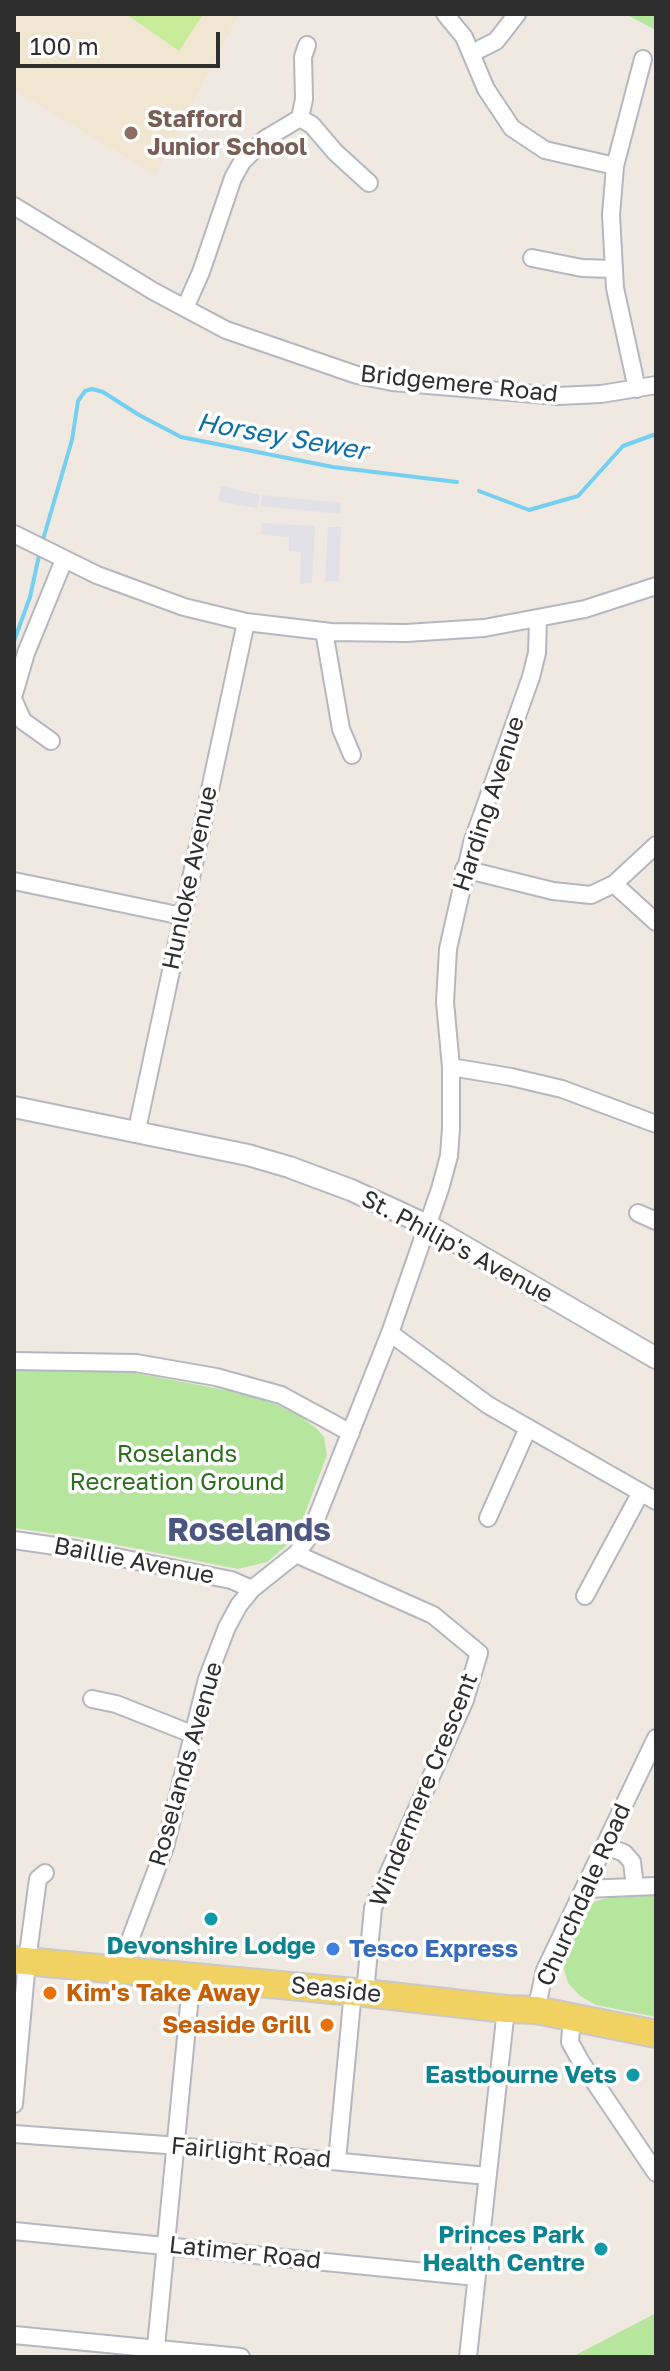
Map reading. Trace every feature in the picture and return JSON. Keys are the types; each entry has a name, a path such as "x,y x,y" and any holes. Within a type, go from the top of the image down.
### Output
{"main road":[{"name":"Seaside","path":"20,1960 536,2010 656,2034"}],"street":[{"path":"445,14 464,37 486,89 512,128 545,150 615,166"},
{"path":"472,53 496,41 517,14"},
{"path":"185,308 201,272 233,178 242,162 265,139 300,118 304,99 303,57 307,45"},
{"path":"637,389 613,269 611,215 615,166 643,59"},
{"path":"300,118 312,125 335,152 369,183"},
{"name":"Bridgemere Road","path":"14,206 226,330 259,344 357,375 392,382 558,396 656,385"},
{"path":"532,258 582,268 613,269"},
{"path":"20,538 158,598 246,622 324,631 446,631 538,619 585,609 656,586"},
{"path":"14,694 59,557"},
{"name":"Harding Avenue","path":"429,1226 449,1156 451,1067 445,1002 448,949 464,869 531,677 538,644 538,619"},
{"name":"Hunloke Avenue","path":"136,1134 246,622"},
{"path":"324,631 341,729 352,755"},
{"path":"14,701 23,721 51,741"},
{"path":"464,869 591,895 614,884 656,845"},
{"path":"14,881 182,916"},
{"path":"614,884 656,922"},
{"path":"451,1067 562,1089 656,1124"},
{"name":"St. Philip's Avenue","path":"14,1107 248,1155 351,1190 429,1226 656,1358"},
{"path":"638,1213 656,1221"},
{"name":"Roselands Avenue","path":"119,1969 165,1847 207,1679 227,1627 252,1589 296,1554 309,1537 429,1226"},
{"path":"390,1333 488,1405 656,1501"},
{"path":"14,1361 136,1363 205,1374 281,1395 351,1433"},
{"path":"488,1518 528,1428"},
{"path":"585,1596 641,1492"},
{"name":"Baillie Avenue","path":"14,1540 231,1580 252,1589"},
{"name":"Windermere Crescent","path":"296,1554 433,1615 479,1653 465,1700 373,1908 359,1992"},
{"path":"92,1699 116,1704 192,1734"},
{"name":"Churchdale Road","path":"536,2010 545,1970 656,1738"},
{"path":"606,1846 624,1853 632,1862 635,1887"},
{"path":"14,2104 20,1960 38,1879 45,1873"},
{"path":"585,1889 656,1886"},
{"path":"156,2353 192,1975"},
{"path":"337,2161 359,1992"},
{"path":"468,2357 506,2009"},
{"path":"572,2017 570,2042 656,2173"},
{"name":"Fairlight Road","path":"14,2134 487,2176"},
{"name":"Latimer Road","path":"14,2231 476,2277"},
{"path":"14,2335 156,2353 241,2357"}],"shaded area":[{"name":"Stafford Junior School","path":"14,14 239,14 155,175 14,90"},
{"path":"221,486 260,495 257,508 218,501"},
{"path":"262,495 341,503 340,514 261,506"},
{"path":"262,523 315,526 312,583 300,584 301,552 289,551 289,537 261,535"},
{"path":"328,527 341,527 339,581 325,582"}],"green space":[{"path":"126,14 203,14 179,51"},
{"path":"625,14 656,14 656,30"},
{"name":"Roselands Recreation Ground","path":"78,1369 135,1373 241,1393 299,1415 324,1437 327,1455 296,1537 267,1562 238,1569 78,1537 14,1528 14,1371"},
{"path":"656,1893 656,2017 596,2005 580,1996 568,1983 563,1965 590,1903 617,1895"},
{"path":"656,2313 656,2357 572,2357"}],"waterway":[{"name":"Horsey Sewer","path":"42,543 72,440 78,401 85,391 92,389 103,392 181,437 333,467 457,482"},
{"name":"Horsey Sewer","path":"479,491 529,510 578,496 623,446 656,434"},
{"name":"Horsey Sewer","path":"14,641 30,597 40,551"}],"place":[{"name":"Stafford Junior School","path":"131,133"},
{"name":"Devonshire Lodge","path":"211,1919"},
{"name":"Tesco Express","path":"333,1949"},
{"name":"Kim's Take Away","path":"50,1993"},
{"name":"Seaside Grill","path":"327,2025"},
{"name":"Eastbourne Vets","path":"633,2075"},
{"name":"Princes Park Health Centre","path":"601,2249"}],"district":[{"name":"Roselands","path":"249,1531"}]}
